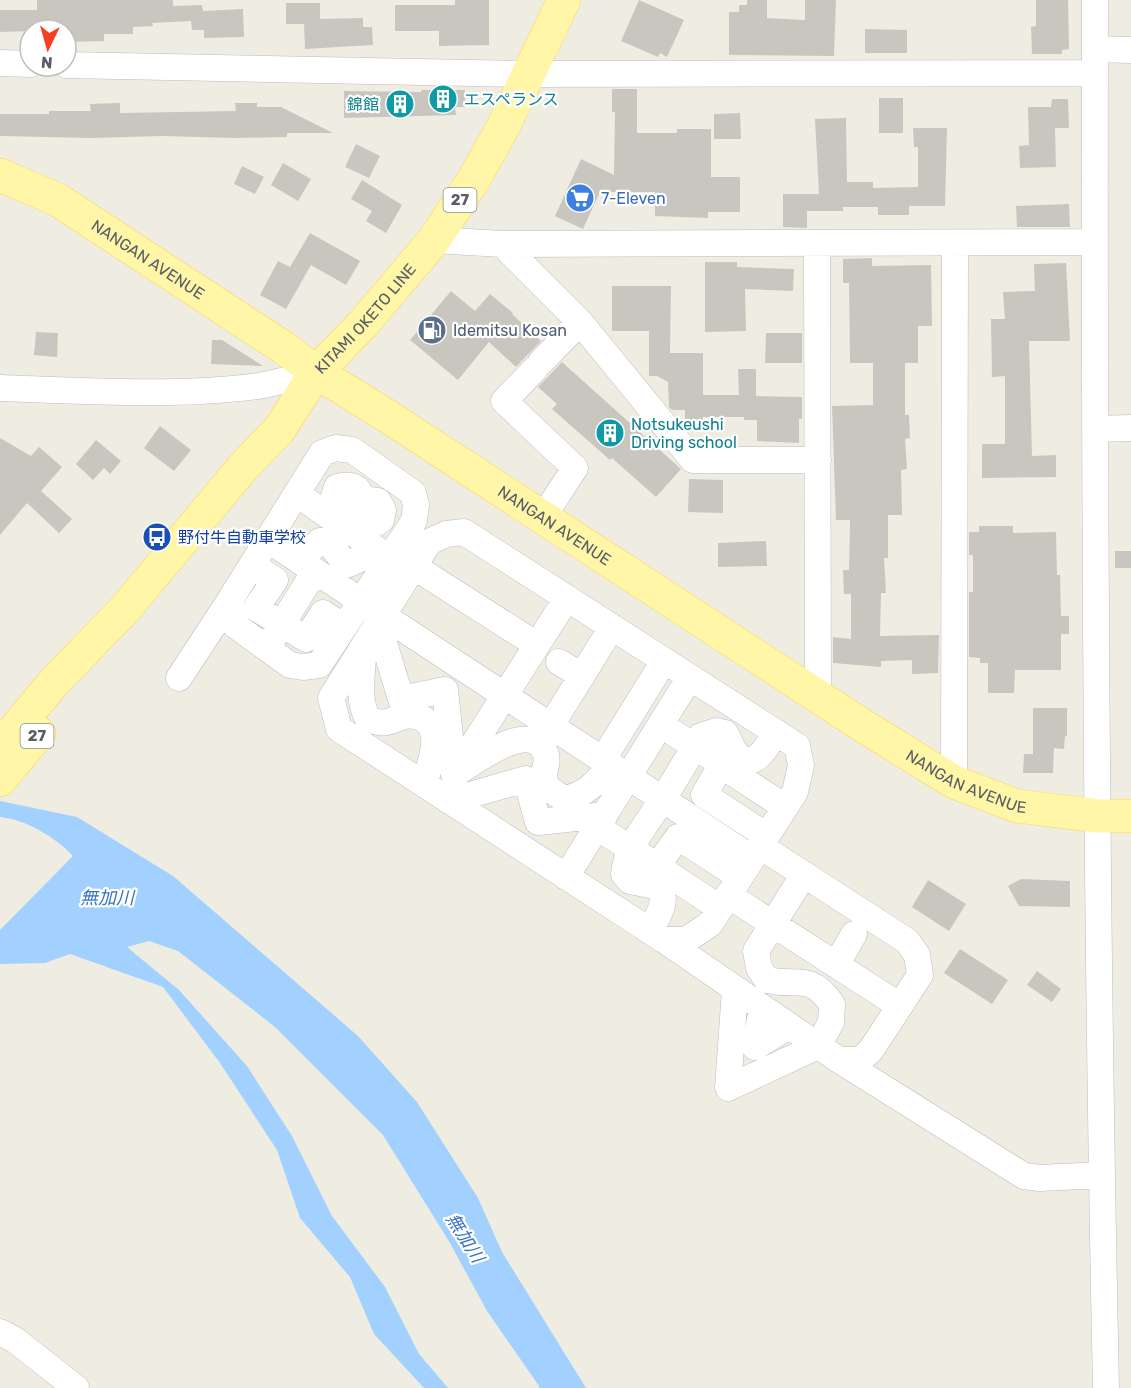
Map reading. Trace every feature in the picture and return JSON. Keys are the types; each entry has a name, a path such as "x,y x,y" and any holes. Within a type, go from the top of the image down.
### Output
{"main road":[{"name":"KITAMI OKETO LINE","path":"0,780 64,686 125,609 244,466 279,429 316,372 362,325 434,240 474,179 529,74 564,0"},
{"name":"NANGAN AVENUE","path":"0,175 58,200 284,348 316,372 818,697 954,782 1017,806 1099,816 1131,816"},
{"name":"KITAMI OKETO LINE","path":"0,747 64,686"}],"street":[{"path":"1095,0 1095,429 1106,1388"},
{"path":"78,64 529,74 1095,61 1131,50"},
{"path":"0,63 18,64"},
{"path":"434,240 502,244 1095,242"},
{"path":"817,243 818,697"},
{"path":"502,244 580,322 693,460 818,460"},
{"path":"954,782 955,244"},
{"path":"543,517 575,468 504,401 580,322"},
{"path":"0,388 115,392 206,390 259,386 316,372"},
{"path":"1095,429 1131,428"},
{"path":"179,678 322,453 336,448 352,450 413,492 416,505 414,521 379,551 349,564 339,557 334,546 320,541 310,550 308,567 281,624 266,648"},
{"path":"303,484 335,491 337,487 349,484 355,486 369,502 393,479"},
{"path":"303,484 379,551"},
{"path":"657,936 686,940 710,924 795,792 801,765 796,746 464,532 446,534 429,542 331,698 339,729 442,789 566,877 839,1060 1024,1176 1040,1178 1102,1175"},
{"path":"268,540 361,602 380,620 663,800 744,870"},
{"path":"230,600 236,626 266,648 290,665 303,667 319,665 361,602 379,551"},
{"path":"252,565 274,580 256,608 306,639 322,614 344,627"},
{"path":"413,566 537,645"},
{"path":"442,789 567,598"},
{"path":"380,620 401,699 445,690 442,789"},
{"path":"550,727 612,627"},
{"path":"364,645 361,697 363,711 368,719 387,723 406,716 424,719 432,727 435,736 433,754 442,789"},
{"path":"566,877 601,821 614,768 664,661"},
{"path":"559,662 582,676"},
{"path":"442,789 508,742 519,739 531,740 546,754 547,764 544,775 546,787 564,799 577,797 595,785 661,725 690,677"},
{"path":"661,725 722,764 704,795 773,924 900,1006"},
{"path":"657,936 664,894 660,887 630,881 624,874 630,849 663,800 701,736 717,731 725,733 732,748 740,757 749,760 758,758 776,732"},
{"path":"442,789 526,779 538,822 601,821 630,849 657,866 678,837 744,870"},
{"path":"740,785 785,807"},
{"path":"681,876 744,870 804,874 907,940 917,955 920,975 871,1050 860,1060 839,1060"},
{"path":"735,990 728,1088 818,1046 831,1022 832,1004 822,990 809,983 780,983 767,980 759,968 756,951 804,874"},
{"path":"836,965 854,934"},
{"path":"762,1008 755,1047 789,1026"},
{"path":"0,1332 15,1340 76,1388"}],"water":[{"name":"無加川","path":"0,801 77,817 173,876 358,1036 417,1102 478,1198 502,1252 586,1388 539,1388 487,1311 450,1243 383,1135 275,1027 178,951 149,941 127,947 179,990 247,1066 292,1136 332,1216 385,1287 419,1354 448,1388 424,1388 374,1334 350,1277 300,1218 277,1150 220,1063 163,987 70,954 45,963 0,964 0,930 73,856 40,830 0,817"}],"building":[{"path":"37,0 173,0 173,6 202,5 203,11 243,9 244,37 204,38 204,30 192,30 191,21 152,23 153,26 133,27 133,34 104,34 104,41 78,42 78,18 18,18 18,31 0,32 0,10 37,10"},
{"path":"455,0 489,0 489,45 439,46 439,31 395,31 395,5 455,5"},
{"path":"639,0 684,20 667,57 660,53 658,57 621,41"},
{"path":"747,0 767,0 767,18 805,20 805,0 836,0 834,56 729,55 729,12 739,12 739,5 747,5"},
{"path":"1036,0 1068,0 1069,49 1062,50 1062,54 1032,54 1031,27 1036,26"},
{"path":"286,3 320,3 320,19 363,18 363,27 372,27 373,45 305,49 304,24 286,24"},
{"path":"865,29 907,30 907,53 865,53"},
{"path":"612,89 637,89 637,133 677,133 677,129 711,129 711,177 740,177 740,212 708,212 708,218 655,216 655,192 600,192 583,229 555,216 581,159 614,175 615,112 612,112"},
{"path":"421,90 465,90 465,107 455,107 456,115 344,118 344,91 421,92"},
{"path":"879,98 903,98 903,133 879,133"},
{"path":"1052,99 1068,99 1069,128 1055,128 1056,167 1020,168 1019,146 1029,145 1028,107 1051,107"},
{"path":"120,103 120,113 236,111 235,103 257,103 257,107 281,107 333,133 287,133 287,137 236,138 0,136 0,114 91,111 90,104"},
{"path":"740,113 741,139 714,139 714,114"},
{"path":"846,118 847,182 873,182 873,188 918,187 918,147 914,147 913,128 947,128 945,206 909,206 909,215 878,215 878,207 843,207 843,211 807,211 807,228 783,227 783,194 819,194 815,119"},
{"path":"356,144 380,156 369,178 345,167"},
{"path":"283,163 311,179 298,201 271,185"},
{"path":"242,166 264,177 255,194 234,184"},
{"path":"362,180 402,205 386,233 366,221 372,211 351,199"},
{"path":"1069,204 1070,227 1017,227 1016,206"},
{"path":"310,233 360,261 346,285 311,265 286,309 260,295 278,261 290,267"},
{"path":"872,258 872,266 931,265 932,326 918,326 918,363 905,363 905,415 909,415 910,438 905,439 907,469 901,470 902,515 888,515 888,558 884,558 886,593 881,593 880,636 939,635 938,673 912,674 912,660 881,661 881,667 833,663 833,637 851,639 851,594 844,594 843,570 849,570 850,520 836,520 832,406 873,405 873,363 850,363 849,283 843,283 843,259"},
{"path":"705,262 737,262 737,267 794,269 793,291 745,289 746,331 705,332"},
{"path":"1066,263 1070,341 1029,341 1032,456 1056,455 1056,477 982,478 982,444 1005,444 1005,376 992,377 991,319 1005,319 1003,292 1035,291 1034,264"},
{"path":"612,286 671,286 670,353 703,353 703,395 739,395 738,369 756,369 756,396 802,397 799,443 757,441 757,420 744,420 744,417 703,417 703,430 688,430 685,427 685,410 672,410 669,407 668,382 657,376 649,376 649,331 612,331"},
{"path":"451,291 475,311 490,294 541,341 516,367 489,342 458,380 410,340"},
{"path":"36,332 58,333 57,357 34,355"},
{"path":"766,333 802,333 802,363 765,363"},
{"path":"212,340 222,340 263,366 211,364"},
{"name":"Notsukeushi Driving school","path":"562,362 681,469 656,497 552,409 557,404 538,387"},
{"path":"160,426 191,450 174,471 144,448"},
{"path":"0,438 31,456 39,447 62,467 41,491 72,519 59,533 27,503 0,535"},
{"path":"96,440 121,461 110,474 104,468 93,480 76,464"},
{"path":"689,479 723,480 723,513 688,512"},
{"path":"979,526 1013,526 1013,533 1056,532 1061,616 1069,616 1069,634 1061,634 1061,670 1015,670 1014,693 988,693 988,663 980,663 980,658 969,657 969,592 973,592 973,555 969,555 969,532 979,532"},
{"path":"766,541 767,566 718,567 718,543"},
{"path":"1115,551 1131,551 1131,568 1115,568"},
{"path":"1033,708 1067,708 1067,736 1065,736 1064,749 1054,748 1053,773 1023,773 1024,754 1033,754"},
{"path":"1021,879 1070,881 1070,907 1019,906 1008,886"},
{"path":"928,880 966,904 949,931 912,907"},
{"path":"960,949 1008,980 992,1004 944,973"},
{"path":"1037,971 1061,989 1052,1002 1027,985"}],"place":[{"name":"エスペランス","path":"443,99"},
{"name":"錦館","path":"400,104"},
{"name":"7-Eleven","path":"580,198"},
{"name":"Idemitsu Kosan","path":"432,330"},
{"name":"Notsukeushi Driving school","path":"610,433"},
{"name":"野付牛自動車学校","path":"157,537"}]}
